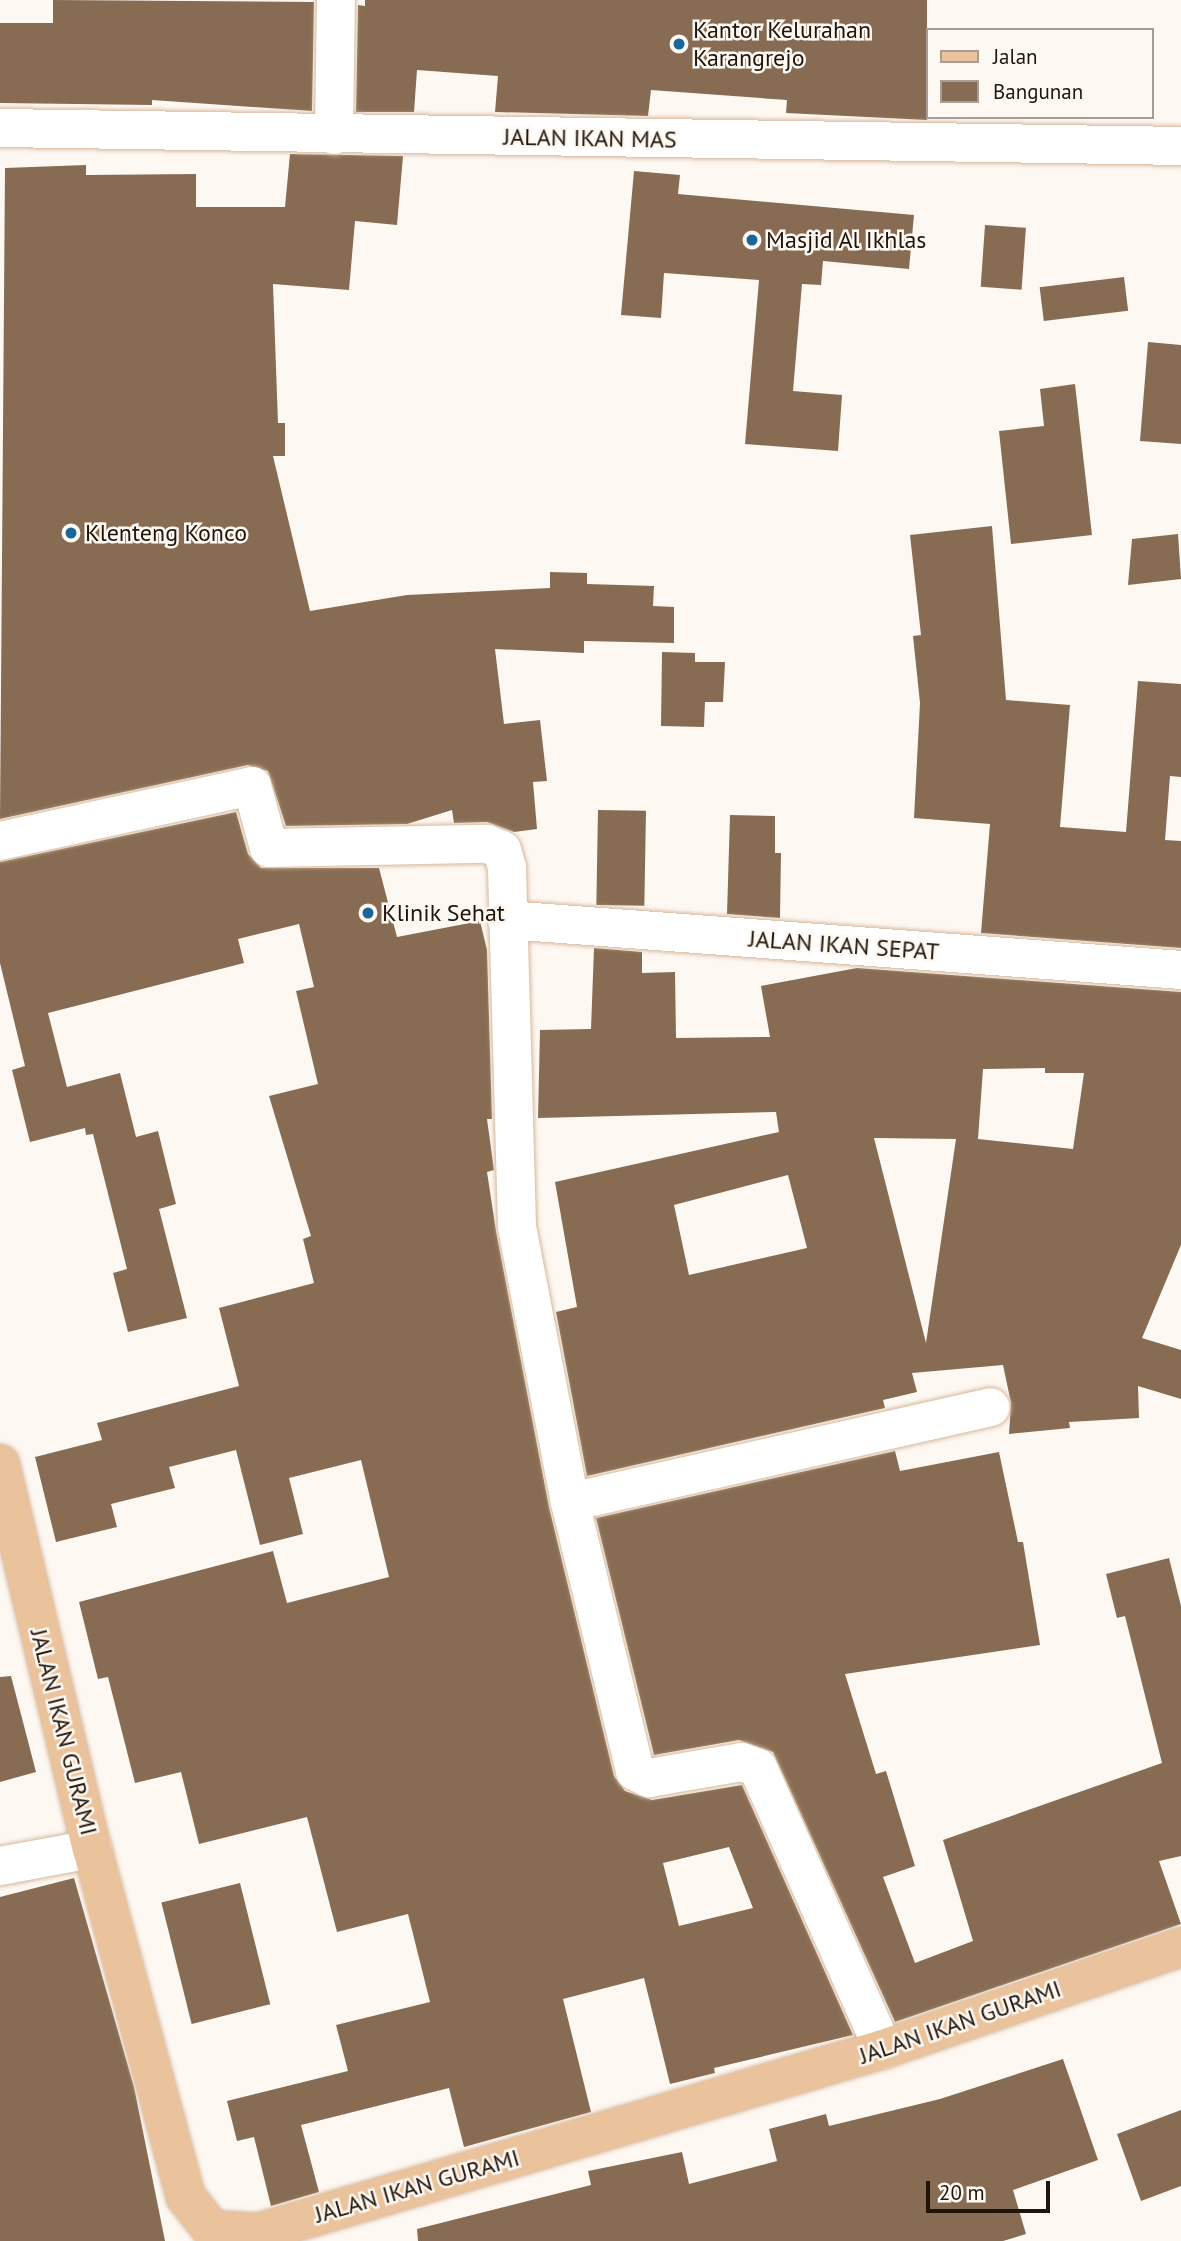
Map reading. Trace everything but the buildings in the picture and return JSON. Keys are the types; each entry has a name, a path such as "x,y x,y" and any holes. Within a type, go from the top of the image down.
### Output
{"main road":[{"name":"JALAN IKAN GURAMI","path":"0,1464 92,1849 186,2197 212,2230 258,2233 883,2049 1181,1947"}],"street":[{"path":"334,135 336,0"},
{"name":"JALAN IKAN MAS","path":"0,128 1181,146"},
{"path":"0,841 252,786 269,848 487,844 502,850 507,920 514,1207 570,1502 635,1771 649,1777 742,1762 758,1768 883,2049"},
{"name":"JALAN IKAN SEPAT","path":"507,920 1181,970"},
{"path":"570,1502 990,1407"},
{"path":"0,1866 92,1849"}],"place":[{"name":"Kantor Kelurahan Karangrejo","path":"679,44"},
{"name":"Masjid Al Ikhlas","path":"752,240"},
{"name":"Klenteng Konco","path":"71,533"},
{"name":"Klinik Sehat","path":"368,913"}]}
